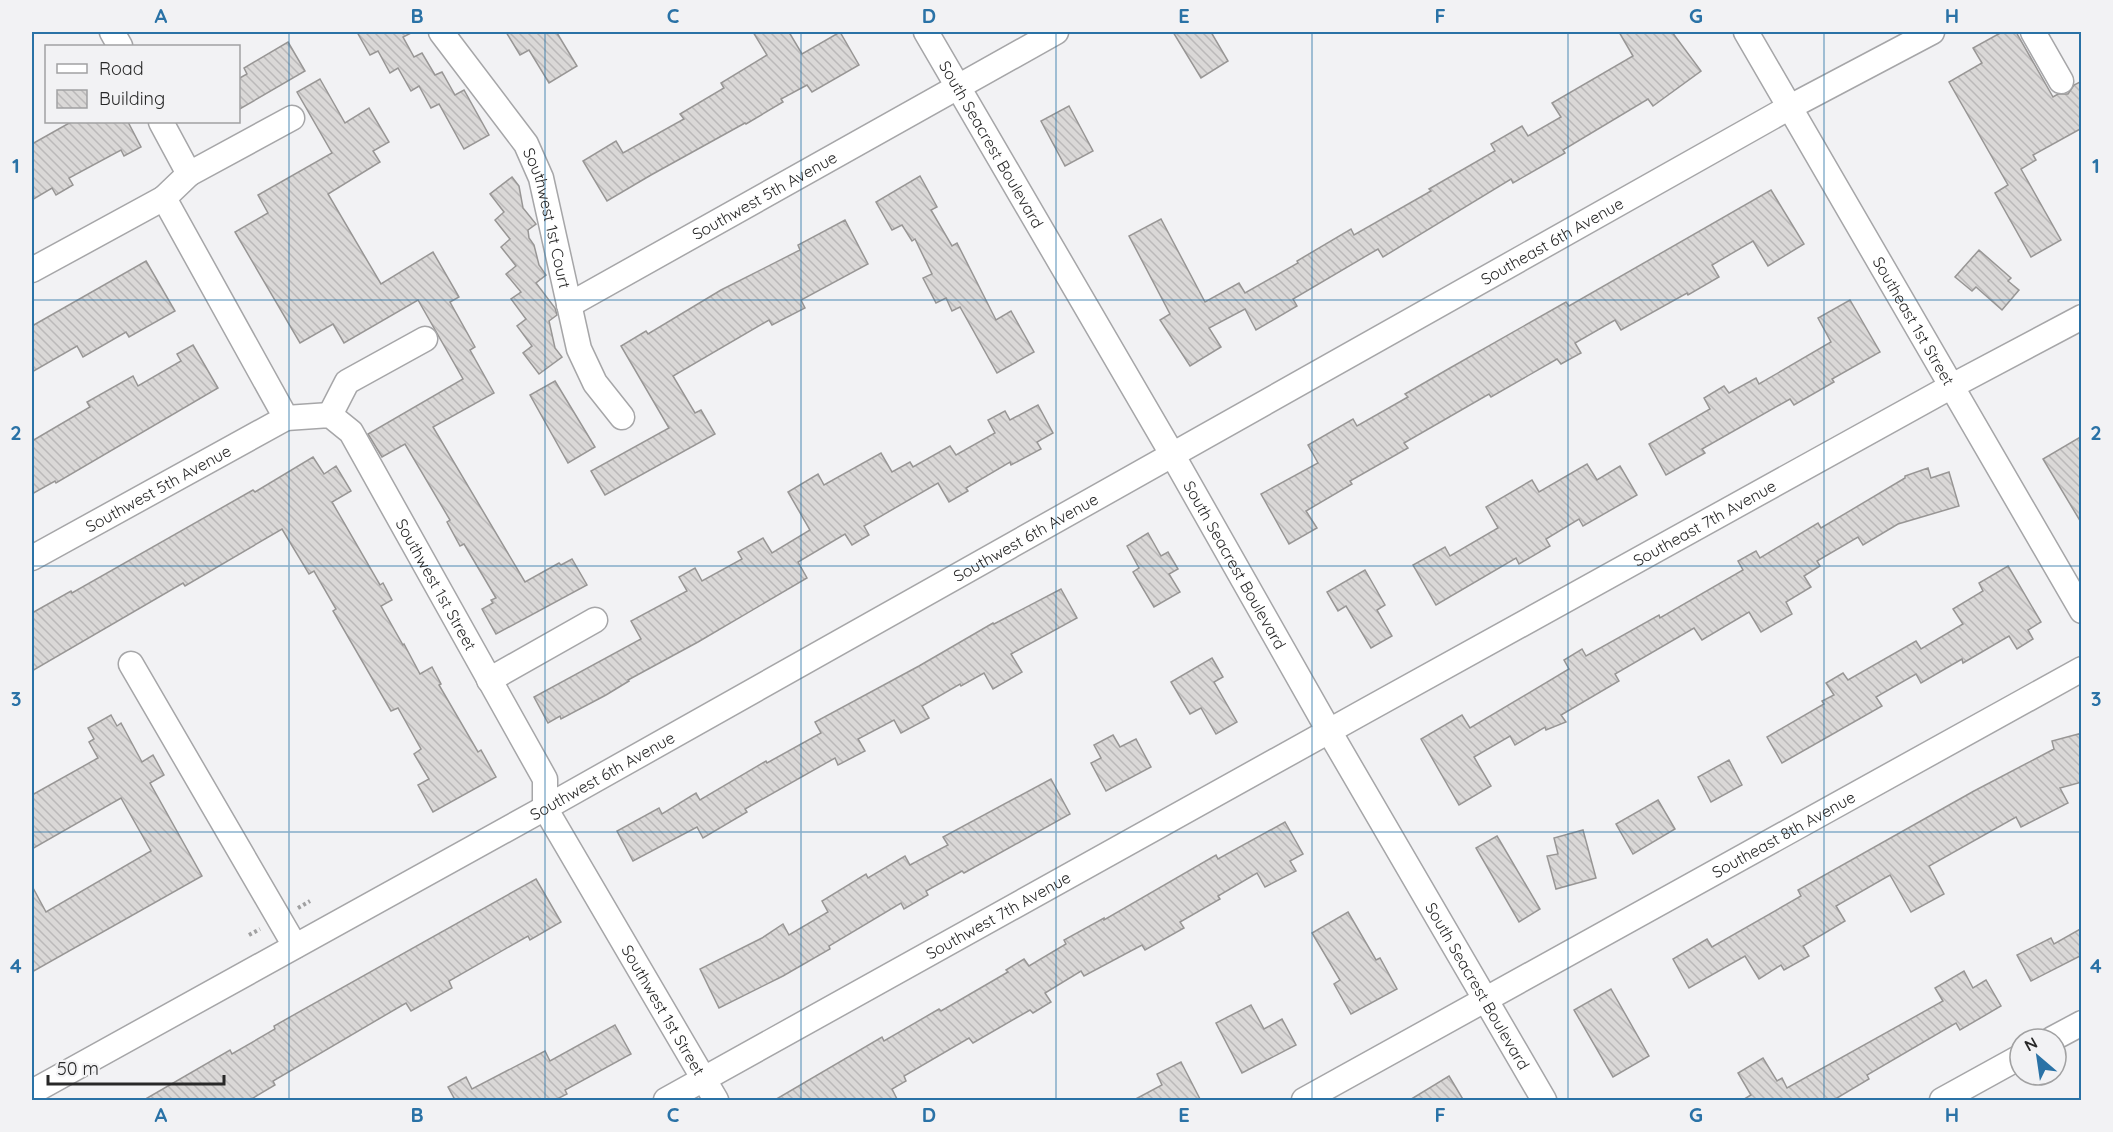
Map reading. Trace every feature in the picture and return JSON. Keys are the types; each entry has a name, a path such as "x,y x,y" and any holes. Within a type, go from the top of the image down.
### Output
{"street":[{"name":"Southwest 1st Court","path":"441,32 526,144 542,178 579,349 605,399 622,417"},
{"name":"South Seacrest Boulevard","path":"926,32 1544,1101"},
{"name":"Southwest 5th Avenue","path":"569,305 1056,32"},
{"name":"Southeast 1st Street","path":"1746,32 2082,611"},
{"name":"Southeast 6th Avenue","path":"1172,454 1790,107 1932,32"},
{"path":"2033,32 2061,81"},
{"path":"32,270 164,198 189,174 291,118"},
{"path":"162,123 189,174"},
{"path":"164,198 286,418 330,416 347,382 425,339"},
{"name":"Southeast 7th Avenue","path":"1329,731 1952,386 2082,317"},
{"name":"Southwest 1st Street","path":"330,416 351,432 544,779 545,808 716,1101"},
{"name":"Southwest 5th Avenue","path":"32,558 286,418"},
{"name":"Southwest 6th Avenue","path":"32,1092 545,808 1172,454"},
{"path":"489,680 595,620"},
{"path":"131,664 295,946"},
{"name":"Southeast 8th Avenue","path":"1304,1101 2082,669"},
{"name":"Southwest 7th Avenue","path":"666,1101 1329,731"},
{"path":"2068,1030 2082,1023"},
{"path":"1942,1101 2008,1064"}],"building":[{"path":"357,32 413,32 403,37 414,57 422,53 435,75 442,72 455,95 464,90 489,135 464,149 439,104 431,108 419,86 411,91 398,68 390,73 378,51 370,55"},
{"path":"506,32 559,32 557,33 577,66 549,83 529,50 520,55"},
{"path":"753,32 789,32 802,54 840,32 859,65 812,92 807,85 781,99 783,102 746,124 607,201 583,161 616,141 623,153 684,119 680,114 724,88 721,83 767,55"},
{"path":"1173,32 1211,32 1228,61 1201,78"},
{"path":"1619,32 1672,32 1701,71 1653,106 1648,99 1563,150 1565,153 1513,183 1511,179 1383,257 1378,249 1293,299 1297,306 1256,330 1245,309 1209,328 1221,347 1190,366 1160,320 1170,314 1129,236 1161,219 1205,302 1239,283 1245,293 1351,229 1354,235 1431,191 1429,189 1495,151 1491,144 1522,126 1528,136 1561,117 1552,103 1633,56"},
{"path":"2002,32 2016,32 2053,97 2058,94 2068,94 2074,85 2082,81 2082,128 2033,155 2036,160 2021,169 2061,240 2031,257 1995,193 2008,185 1949,82 1982,63 1973,48"},
{"path":"288,42 305,71 240,109 240,78 247,74 244,68"},
{"path":"320,79 345,123 369,108 389,142 373,151 380,162 328,194 381,284 433,252 459,297 450,302 475,347 470,350 494,393 433,427 525,582 559,563 561,565 572,559 587,585 496,634 482,609 493,603 491,600 496,598 464,544 460,546 447,522 450,520 405,444 382,457 368,434 463,379 418,300 344,343 333,324 300,343 235,232 268,213 258,195 332,153 297,92"},
{"path":"1069,106 1093,151 1065,166 1041,121"},
{"path":"69,123 129,123 141,147 124,156 121,150 69,178 73,185 56,195 52,188 32,200 32,144"},
{"path":"920,176 937,207 931,210 952,246 957,243 996,320 1011,311 1034,352 997,373 960,307 952,311 946,298 936,303 923,278 932,274 915,239 912,241 902,225 892,230 876,202"},
{"path":"512,177 519,186 523,208 536,224 528,230 529,238 534,245 539,265 546,275 536,283 555,308 557,315 549,321 555,348 562,357 539,374 523,353 532,346 517,326 526,319 511,299 521,292 506,274 516,266 501,247 510,239 495,220 504,212 490,194"},
{"path":"1771,190 1804,244 1768,266 1753,241 1712,265 1719,277 1688,295 1687,293 1621,330 1615,320 1575,343 1581,353 1561,364 1557,359 1491,397 1489,394 1404,443 1408,448 1350,481 1352,484 1306,511 1317,528 1289,544 1261,494 1318,463 1308,445 1353,419 1357,426 1408,397 1405,394 1450,368 1566,302 1569,306"},
{"path":"845,220 868,264 801,300 805,308 772,325 769,320 673,376 695,413 701,410 715,434 605,495 591,471 669,428 621,346 646,331 648,334 721,290 800,250 798,245"},
{"path":"1979,250 2011,278 2008,281 2019,290 2002,310 1976,287 1972,291 1955,277"},
{"path":"146,261 175,311 129,337 126,332 83,357 77,346 32,372 32,326"},
{"path":"1850,300 1880,352 1832,379 1834,382 1794,405 1790,399 1702,449 1705,453 1666,475 1649,444 1710,409 1704,398 1724,386 1729,393 1756,378 1759,384 1831,342 1818,318"},
{"path":"193,345 218,388 56,483 55,481 32,494 32,441 90,407 87,402 133,376 138,386 181,361 177,354"},
{"path":"555,381 595,447 568,463 530,395"},
{"path":"1038,405 1053,433 1037,442 1041,449 1011,465 1010,462 966,488 968,491 949,502 938,483 864,526 869,535 852,545 845,534 798,562 807,578 628,680 606,695 561,719 560,716 548,723 534,697 641,639 631,621 687,591 679,577 695,568 702,581 742,559 738,552 763,538 772,553 810,530 788,492 818,474 824,485 881,453 892,472 910,462 913,467 950,446 956,455 995,433 988,420 1005,411 1010,420"},
{"path":"2082,436 2082,524 2043,459"},
{"path":"313,457 324,474 336,466 351,491 332,502 380,585 383,583 392,600 381,606 420,674 432,667 441,684 439,685 478,752 481,750 496,777 433,812 418,785 429,779 414,754 421,749 398,708 391,711 333,611 336,609 314,571 309,574 282,529 185,586 183,583 32,671 32,613 71,591 72,593 253,490 255,492"},
{"path":"1587,464 1597,480 1620,466 1637,495 1583,526 1579,519 1546,539 1550,546 1519,564 1516,558 1436,605 1413,565 1445,547 1450,556 1498,528 1486,507 1532,480 1539,492"},
{"path":"1928,468 1931,478 1949,472 1959,506 1898,524 1863,545 1858,537 1817,561 1820,566 1804,576 1811,587 1786,602 1792,614 1761,632 1749,612 1702,640 1694,628 1615,674 1619,681 1561,715 1566,722 1546,730 1545,727 1515,745 1510,736 1474,757 1491,786 1459,805 1421,739 1462,715 1470,728 1569,669 1564,660 1582,649 1586,656 1659,615 1660,618 1743,570 1738,561 1756,551 1760,558 1818,523 1821,528 1905,476"},
{"path":"1148,533 1161,556 1168,552 1178,569 1169,574 1180,592 1154,607 1133,572 1139,568 1127,546"},
{"path":"2008,566 2041,622 2028,630 2033,639 2017,649 2009,636 1963,663 1962,659 1921,683 1916,674 1876,697 1882,706 1782,763 1767,737 1824,704 1822,701 1834,695 1826,683 1843,673 1848,680 1916,641 1921,649 1963,624 1953,609 1983,591 1979,583"},
{"path":"1365,570 1385,605 1377,610 1392,636 1371,648 1346,606 1338,611 1327,592"},
{"path":"1061,589 1077,618 1011,654 1022,672 993,689 984,673 961,686 960,684 922,706 929,718 901,733 894,720 858,739 865,751 838,765 835,758 745,809 747,812 703,838 697,827 633,861 617,831 659,808 662,814 696,793 700,800 766,761 767,763 821,733 815,722 993,623"},
{"path":"1212,658 1223,677 1214,682 1237,722 1216,734 1201,708 1190,714 1171,682"},
{"path":"111,715 117,726 121,723 142,762 153,755 164,775 150,783 202,876 32,972 32,886 46,912 151,851 121,798 32,849 32,795 98,758 89,742 94,739 88,728"},
{"path":"2082,733 2082,782 2060,788 2068,803 2021,827 2016,817 1929,866 1944,894 1911,912 1890,875 1836,906 1845,921 1803,946 1809,956 1784,970 1781,965 1759,979 1745,956 1689,988 1673,959 1707,939 1712,947 1801,896 1798,890 1974,791 2054,749 2052,741"},
{"path":"1113,735 1120,747 1136,739 1151,767 1106,791 1091,763 1101,758 1094,745"},
{"path":"1729,760 1742,785 1711,802 1698,777"},
{"path":"1051,779 1070,814 964,873 962,871 926,891 928,895 904,909 901,903 829,946 830,949 719,1008 700,969 762,938 783,924 789,935 828,912 822,901 866,874 868,878 905,856 910,865 948,845 943,837"},
{"path":"1658,800 1675,829 1633,854 1616,824"},
{"path":"1285,822 1303,854 1290,861 1296,871 1265,887 1257,873 1218,896 1220,899 1180,922 1184,928 1145,950 1142,945 1084,976 1081,971 1045,993 1051,1002 1033,1013 1030,1010 973,1043 969,1038 904,1076 906,1081 892,1089 898,1101 773,1101 882,1037 884,1041 939,1009 941,1011 1008,972 1006,970 1024,959 1029,966 1066,944 1064,940 1104,918 1104,920 1216,855 1218,859"},
{"path":"1583,830 1596,878 1556,889 1547,856 1558,854 1554,838"},
{"path":"1497,836 1540,909 1519,922 1476,848"},
{"path":"536,879 561,922 530,940 528,936 449,981 452,988 411,1011 406,1003 273,1081 275,1085 248,1101 142,1101 230,1050 232,1054 275,1029 274,1026"},
{"path":"1348,912 1376,960 1380,958 1397,989 1351,1014 1334,984 1340,980 1312,933"},
{"path":"2082,928 2082,955 2031,981 2017,955 2051,938 2054,944"},
{"path":"1964,971 1973,988 1986,980 2001,1006 1960,1030 1956,1023 1867,1075 1869,1079 1832,1101 1741,1101 1751,1095 1738,1073 1763,1058 1777,1081 1782,1078 1787,1088 1943,1001 1935,988"},
{"path":"1611,989 1649,1056 1613,1077 1574,1010"},
{"path":"1251,1005 1264,1029 1282,1019 1296,1045 1242,1073 1216,1023"},
{"path":"615,1025 631,1054 565,1090 567,1094 553,1101 449,1101 454,1098 448,1087 466,1077 472,1089 545,1051 550,1061"},
{"path":"1181,1062 1201,1101 1132,1101 1162,1085 1157,1074"},
{"path":"1449,1076 1464,1101 1408,1101"}]}
